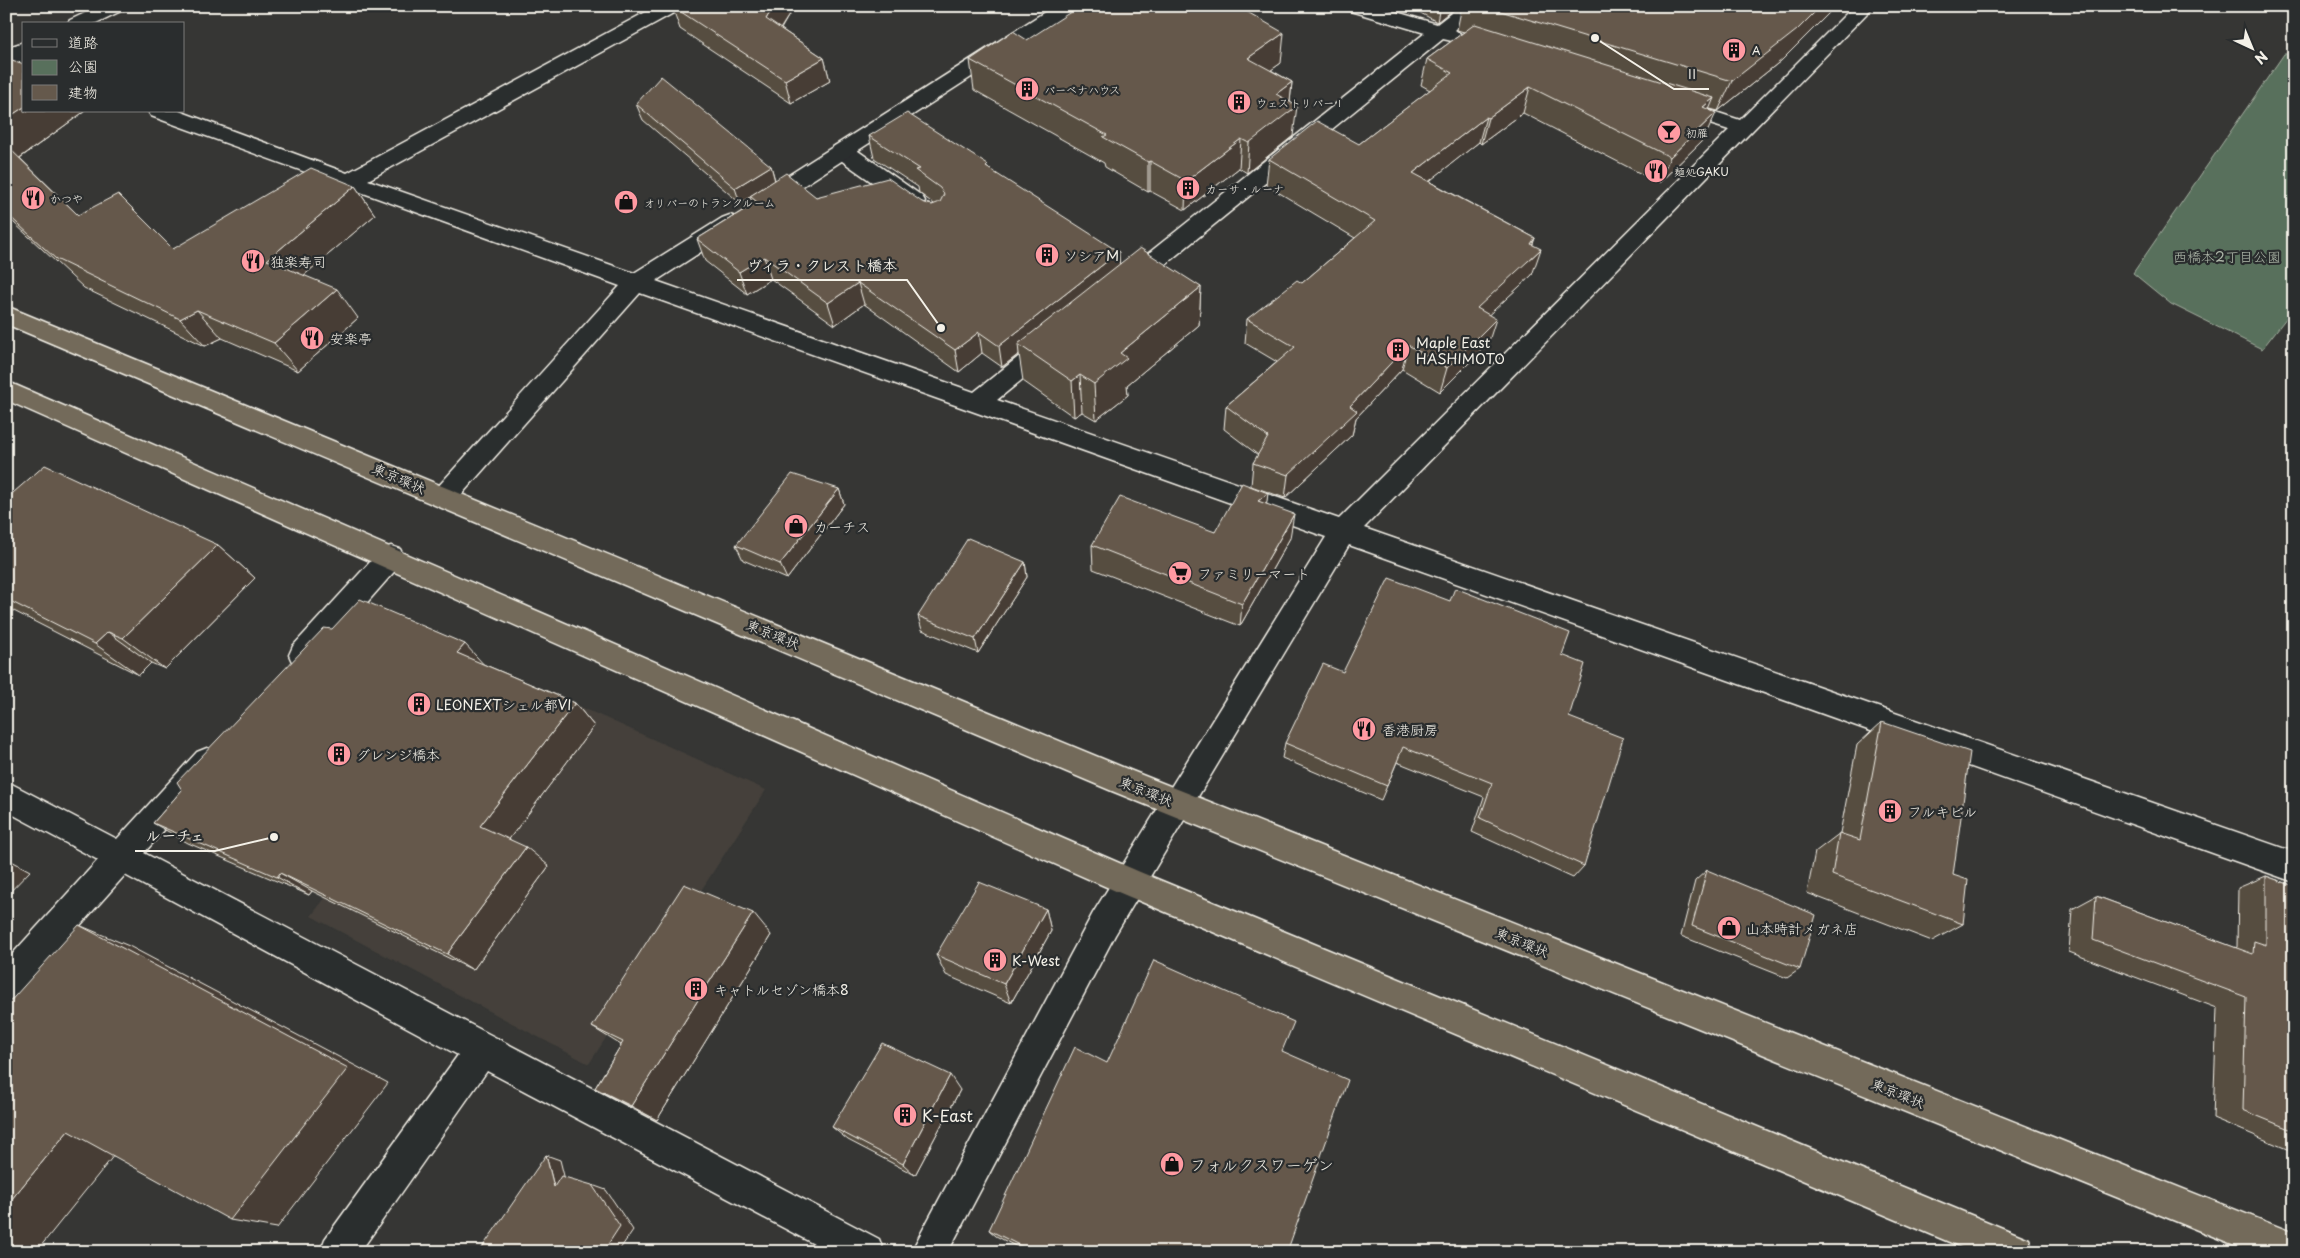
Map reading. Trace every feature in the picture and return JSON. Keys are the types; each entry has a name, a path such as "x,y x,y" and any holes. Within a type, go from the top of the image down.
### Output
{"highway":[{"name":"東京環状","path":"6,314 1176,803 2294,1251"},
{"path":"6,390 391,557 1129,882 2016,1252"}],"street":[{"path":"81,22 116,6"},
{"path":"349,182 672,6"},
{"path":"444,497 637,282 1068,6"},
{"path":"1354,6 1468,41"},
{"path":"1109,297 1472,6"},
{"path":"929,1252 1129,882 1344,531 1865,6"},
{"path":"6,56 22,49"},
{"path":"6,56 22,61"},
{"path":"1659,101 1744,128"},
{"path":"161,112 349,182 1344,531 2276,863 2294,867"},
{"path":"843,150 928,211"},
{"path":"978,402 1063,334"},
{"path":"284,675 391,557"},
{"path":"6,985 226,740"},
{"path":"6,795 482,1050 866,1252"},
{"path":"338,1252 482,1050"}],"shaded area":[{"path":"503,672 766,790 589,1064 311,916"}],"green space":[{"name":"西橋本2丁目公園","path":"2284,54 2294,54 2294,308 2262,349 2171,304 2133,273"}],"building":[{"path":"672,6 774,6 766,19 824,58 785,80"},
{"path":"1080,6 1237,6 1284,33 1248,58 1292,82 1276,94 1297,106 1249,143 1241,139 1186,181 1103,137 1107,135 970,60 1013,31 1027,40"},
{"path":"1484,6 1821,6 1797,30 1732,81"},
{"path":"1475,24 1714,98 1703,107 1716,113 1670,157 1530,87 1488,118 1486,117 1413,173 1535,238 1531,244 1541,249 1477,308 1496,319 1447,368 1408,345 1350,406 1357,411 1288,475 1253,463 1268,437 1226,406 1295,347 1247,319 1297,280 1302,283 1375,221 1269,159 1317,121 1359,144 1452,73 1427,59"},
{"path":"6,58 22,63 22,108 6,119"},
{"path":"661,76 771,166 735,188 636,104"},
{"path":"907,113 988,165 986,167 1119,252 999,346 979,332 955,350 858,283 828,303 764,257 739,272 697,239 757,202 750,196 786,173 816,197 888,178 922,202 932,205 940,202 944,194 940,188 915,170 920,169 869,136"},
{"path":"6,145 78,215 118,194 173,249 311,168 355,186 267,260 337,289 274,343 197,310 180,319 56,259 6,213"},
{"path":"1140,248 1201,287 1120,353 1127,358 1094,384 1080,375 1072,381 1018,344"},
{"path":"45,465 218,545 123,638 108,632 95,644 6,599 6,499"},
{"path":"792,474 839,489 780,564 736,545"},
{"path":"1242,483 1268,493 1258,501 1294,514 1242,604 1092,545 1120,497 1215,532"},
{"path":"968,538 1025,562 975,639 918,616"},
{"path":"1389,578 1450,601 1455,588 1570,633 1562,655 1585,664 1569,717 1623,738 1584,866 1480,818 1492,783 1403,747 1387,786 1285,743 1323,664 1343,672"},
{"path":"360,599 465,644 457,653 575,703 480,826 526,847 447,954 280,873 277,877 153,823 182,790 177,782 324,628 332,629"},
{"path":"1882,722 1970,752 1953,875 1968,880 1963,924 1832,875 1839,833 1860,840"},
{"path":"1707,870 1816,915 1800,969 1692,926"},
{"path":"2266,876 2294,886 2294,1131 2243,1110 2246,997 2093,940 2096,896 2253,954 2254,941 2266,945"},
{"path":"979,882 1046,909 1004,984 936,955"},
{"path":"684,884 753,913 631,1106 595,1088 623,1042 592,1027"},
{"path":"79,925 348,1068 230,1220 68,1131 6,1206 6,1006"},
{"name":"フォルクスワーゲン","path":"1154,960 1294,1022 1282,1051 1348,1080 1287,1252 1033,1252 989,1230 1075,1047 1107,1063"},
{"name":"K-East","path":"882,1043 950,1075 903,1164 832,1127"},
{"path":"546,1155 554,1187 561,1176 592,1185 620,1226 603,1252 479,1252"}],"place":[{"name":"Ⅱ","path":"1595,38"},
{"name":"A","path":"1734,50"},
{"name":"バーベナハウス","path":"1027,89"},
{"name":"ウェストリバーⅠ","path":"1239,102"},
{"name":"初雁","path":"1669,132"},
{"name":"麺処GAKU","path":"1656,171"},
{"name":"カーサ・ルーナ","path":"1188,188"},
{"name":"かつや","path":"33,198"},
{"name":"オリバーのトランクルーム","path":"626,202"},
{"name":"ソシアM","path":"1047,255"},
{"name":"独楽寿司","path":"253,261"},
{"name":"ヴィラ・クレスト橋本","path":"941,328"},
{"name":"安楽亭","path":"312,338"},
{"name":"Maple East HASHIMOTO","path":"1398,350"},
{"name":"カーチス","path":"796,526"},
{"name":"ファミリーマート","path":"1180,573"},
{"name":"LEONEXTシェル都VI","path":"419,704"},
{"name":"香港厨房","path":"1364,729"},
{"name":"グレンジ橋本","path":"339,754"},
{"name":"フルキビル","path":"1890,811"},
{"name":"ルーチェ","path":"274,837"},
{"name":"山本時計メガネ店","path":"1729,928"},
{"name":"K-West","path":"995,960"},
{"name":"キャトルセゾン橋本8","path":"696,989"},
{"name":"K-East","path":"905,1115"},
{"name":"フォルクスワーゲン","path":"1172,1164"}]}
